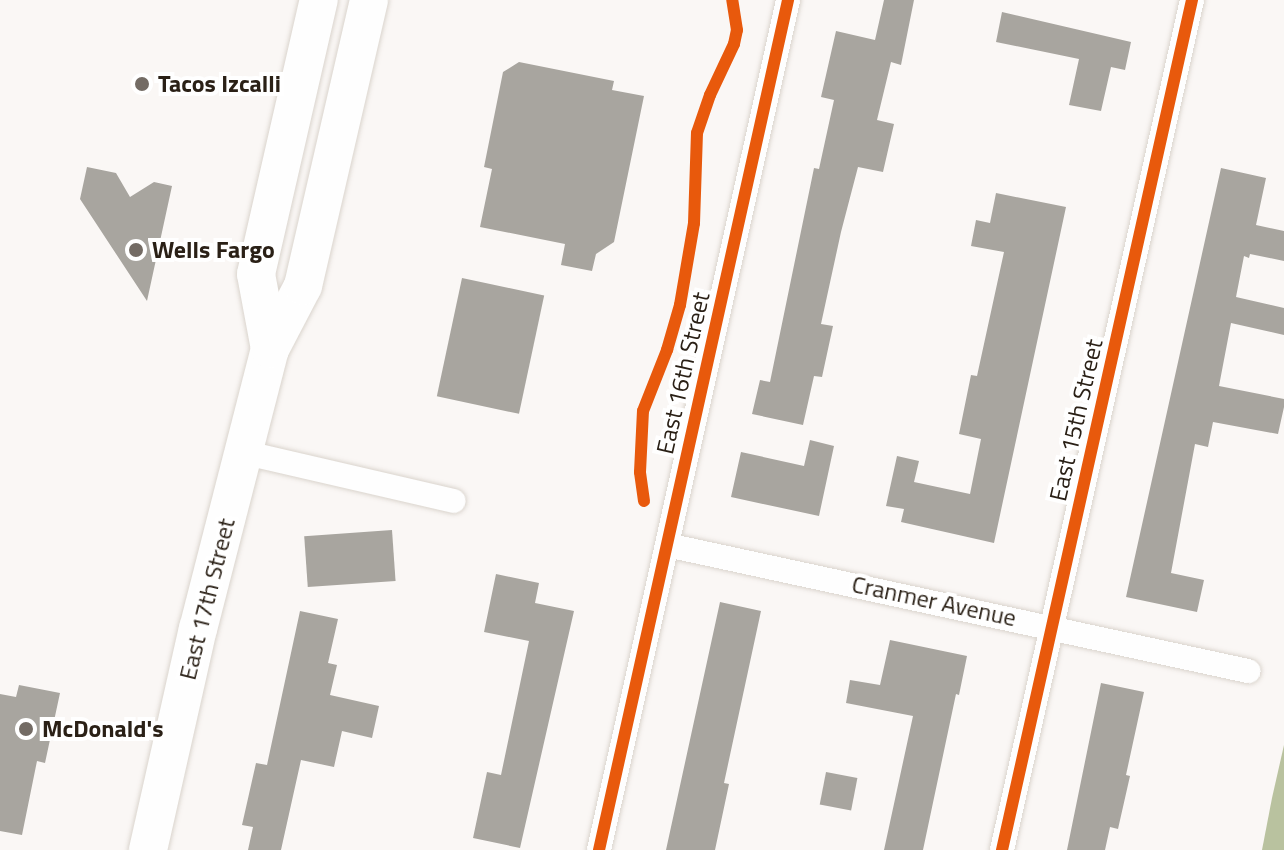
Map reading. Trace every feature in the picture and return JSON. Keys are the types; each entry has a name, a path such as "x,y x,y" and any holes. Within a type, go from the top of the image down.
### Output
{"main road":[{"name":"East 17th Street","path":"270,349 256,274 319,0"},
{"name":"East 17th Street","path":"148,850 198,629 246,453 270,349 303,286 369,0"}],"street":[{"name":"East 16th Street","path":"599,850 788,0"},
{"name":"East 15th Street","path":"1002,850 1192,0"},
{"path":"246,453 454,501"},
{"name":"Cranmer Avenue","path":"667,545 1248,671"}],"shaded area":[{"path":"1284,745 1284,850 1262,850 1272,798"}],"building":[{"path":"884,0 914,0 901,65 891,62 877,120 894,124 883,172 858,167 841,232 821,324 833,326 822,377 814,376 803,425 752,414 760,380 770,382 814,168 819,169 834,100 821,97 836,31 875,40"},
{"path":"1002,12 1131,42 1125,70 1111,67 1101,111 1069,105 1079,59 996,42"},
{"path":"519,62 614,81 612,90 644,96 614,242 596,254 592,271 561,265 565,244 480,227 492,169 484,167 503,72"},
{"name":"Wells Fargo","path":"87,167 116,173 130,197 154,182 172,186 147,301 80,199"},
{"path":"1221,168 1266,178 1256,225 1284,231 1284,261 1250,254 1249,258 1244,256 1236,297 1284,308 1284,335 1231,323 1219,386 1284,399 1284,407 1278,434 1213,422 1208,447 1195,444 1171,573 1204,580 1197,612 1126,597"},
{"path":"996,193 1066,207 994,543 901,522 904,509 886,506 897,456 919,461 914,482 970,494 981,439 959,434 971,375 977,376 1004,252 971,246 976,220 990,223"},
{"path":"462,278 544,295 519,414 437,396"},
{"path":"810,440 834,446 819,516 731,497 741,452 804,466"},
{"path":"392,530 396,581 308,587 304,536"},
{"path":"496,574 539,583 535,603 574,611 520,848 473,838 487,772 501,775 529,641 484,632"},
{"path":"720,602 761,611 724,783 729,784 715,850 666,850"},
{"path":"300,611 338,619 328,663 337,665 330,695 379,706 372,738 342,731 334,767 301,760 281,850 248,850 253,827 242,825 256,763 267,765"},
{"path":"890,640 967,656 923,850 884,850 913,716 846,703 850,680 880,685"},
{"path":"1101,683 1144,692 1126,775 1130,776 1118,829 1110,827 1105,850 1067,850"},
{"name":"McDonald's","path":"19,685 60,693 45,763 37,761 22,835 0,831 0,694 16,697"},
{"path":"826,772 857,778 851,810 820,804"}],"cycle path":[{"path":"644,501 640,472 643,411 667,350 680,305 694,223 697,133 710,95 734,44 737,30 732,0"},
{"path":"599,850 788,0"},
{"path":"1002,850 1192,0"}],"place":[{"name":"Tacos Izcalli","path":"142,84"},
{"name":"Wells Fargo","path":"136,250"},
{"name":"McDonald's","path":"26,729"}]}
